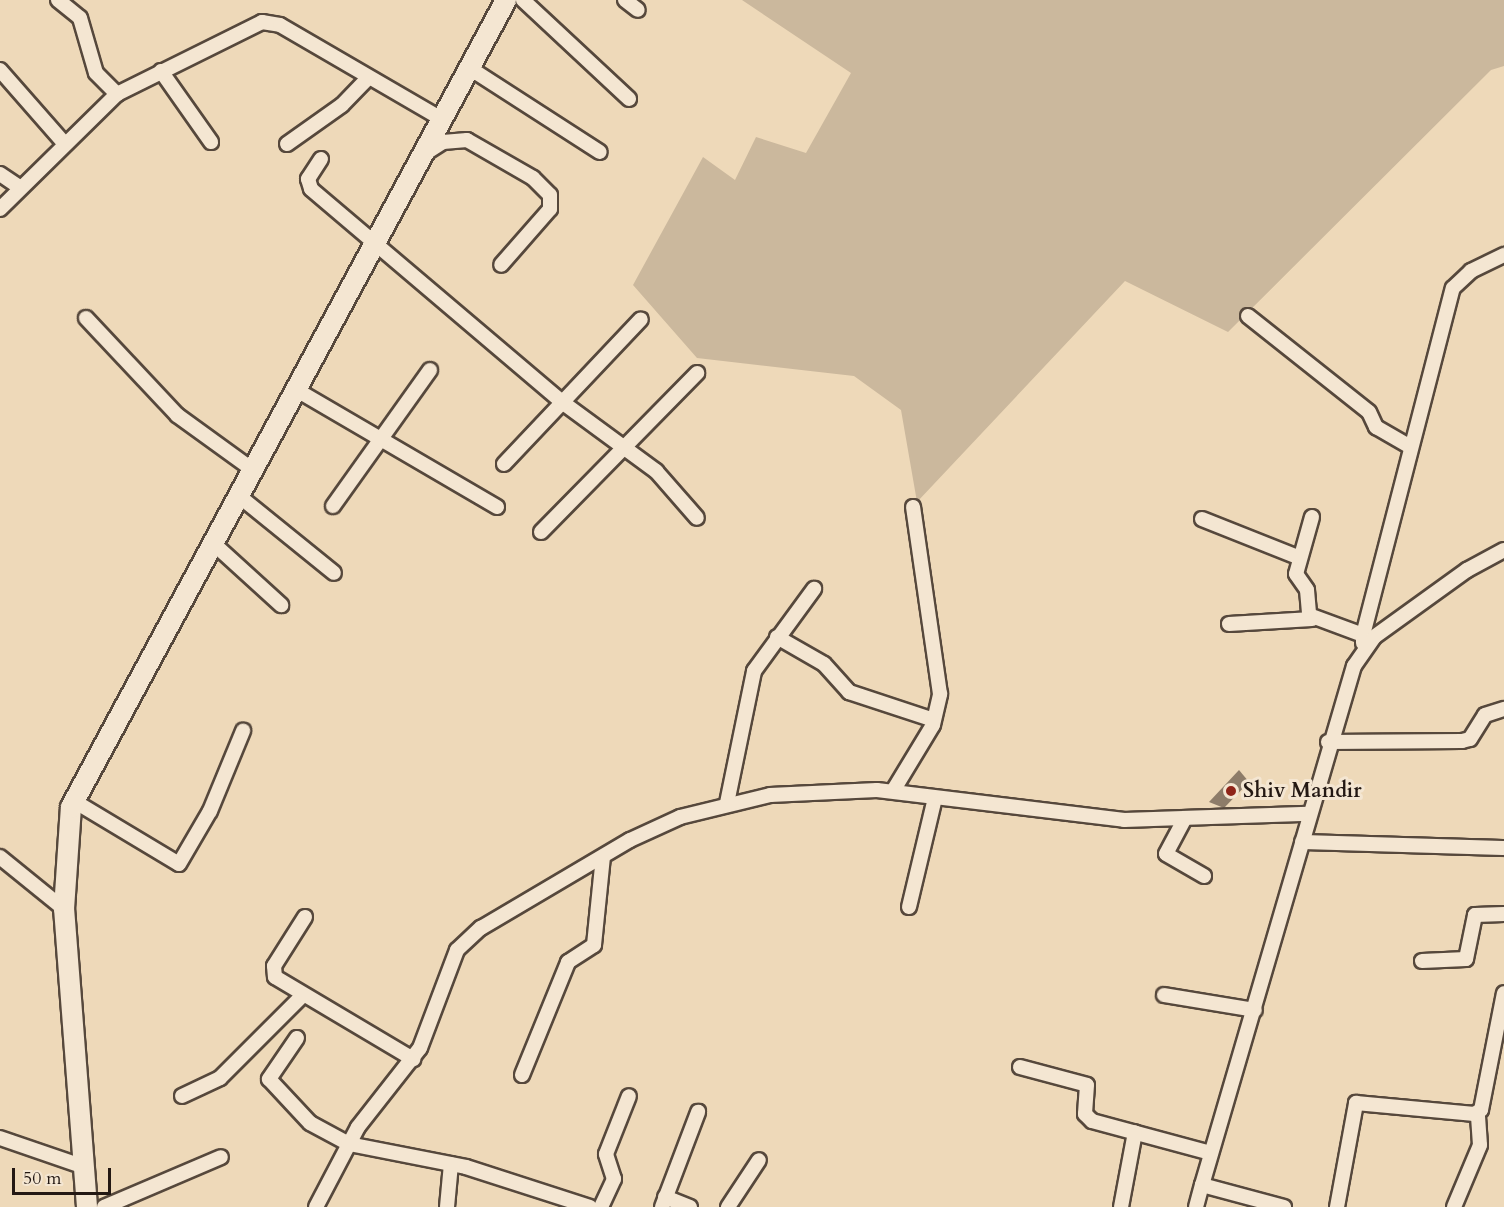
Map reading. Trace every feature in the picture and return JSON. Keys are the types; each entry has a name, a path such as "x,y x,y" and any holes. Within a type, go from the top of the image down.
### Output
{"street":[{"path":"58,0 80,18 96,73 117,94"},
{"path":"87,1207 64,909 66,823 74,801 214,544 295,389 426,153 506,0"},
{"path":"523,0 629,99"},
{"path":"626,0 638,10"},
{"path":"0,208 63,142 117,94 237,31 271,22 443,120"},
{"path":"471,69 600,152"},
{"path":"0,70 63,142"},
{"path":"161,72 211,142"},
{"path":"287,144 342,105 368,78"},
{"path":"426,153 443,142 467,140 533,178 550,195 550,209 501,265"},
{"path":"321,159 308,179 311,189 378,242 562,402 622,451 656,471 698,518"},
{"path":"0,174 19,187"},
{"path":"1196,1207 1255,1010 1328,742 1363,642 1410,447 1453,288 1471,271 1504,255"},
{"path":"1248,316 1369,412 1376,426 1410,447"},
{"path":"86,318 177,415 252,470"},
{"path":"504,464 641,319"},
{"path":"333,507 430,370"},
{"path":"541,532 698,374"},
{"path":"295,389 381,442 497,507"},
{"path":"239,496 334,573"},
{"path":"893,791 934,720 938,675 913,507"},
{"path":"1312,517 1296,579 1307,590 1312,619"},
{"path":"1202,519 1300,558"},
{"path":"214,544 281,605"},
{"path":"1363,642 1467,570 1504,550"},
{"path":"727,803 742,706 754,671 814,589"},
{"path":"1229,624 1312,619 1363,642"},
{"path":"777,637 824,664 849,692 934,720"},
{"path":"1328,742 1462,741 1470,739 1485,715 1504,709"},
{"path":"74,801 179,864 210,810 243,731"},
{"path":"316,1207 348,1144 413,1059 457,950 482,928 651,829 727,803 821,791 893,791 1098,818 1184,820 1309,814"},
{"path":"909,907 935,798"},
{"path":"1184,820 1166,854 1204,876"},
{"path":"1302,842 1504,848"},
{"path":"522,1075 568,962 594,945 603,857"},
{"path":"4,865 64,909"},
{"path":"1422,961 1466,959 1475,915 1504,914"},
{"path":"306,917 273,971 302,996 413,1059"},
{"path":"1454,1207 1480,1145 1478,1113 1504,993"},
{"path":"1164,995 1255,1010"},
{"path":"182,1096 220,1078 302,996"},
{"path":"297,1038 270,1073 272,1085 301,1117 348,1144 451,1164 590,1207"},
{"path":"1020,1067 1087,1085 1087,1118 1211,1153"},
{"path":"601,1207 613,1185 606,1154 629,1096"},
{"path":"1337,1207 1356,1103 1478,1113"},
{"path":"690,1207 664,1202 698,1112"},
{"path":"1121,1207 1135,1132"},
{"path":"0,1138 84,1167"},
{"path":"104,1207 221,1157"},
{"path":"728,1207 759,1160"},
{"path":"447,1207 451,1164"},
{"path":"1202,1185 1284,1207"}],"shaded area":[{"path":"742,0 1504,0 1504,66 1491,70 1228,332 1125,281 917,502 901,410 854,376 697,358 633,285 703,157 735,180 756,137 806,153 851,73"}],"building":[{"path":"1239,770 1249,782 1224,808 1209,802"}],"place":[{"name":"Shiv Mandir","path":"1231,791"}]}
